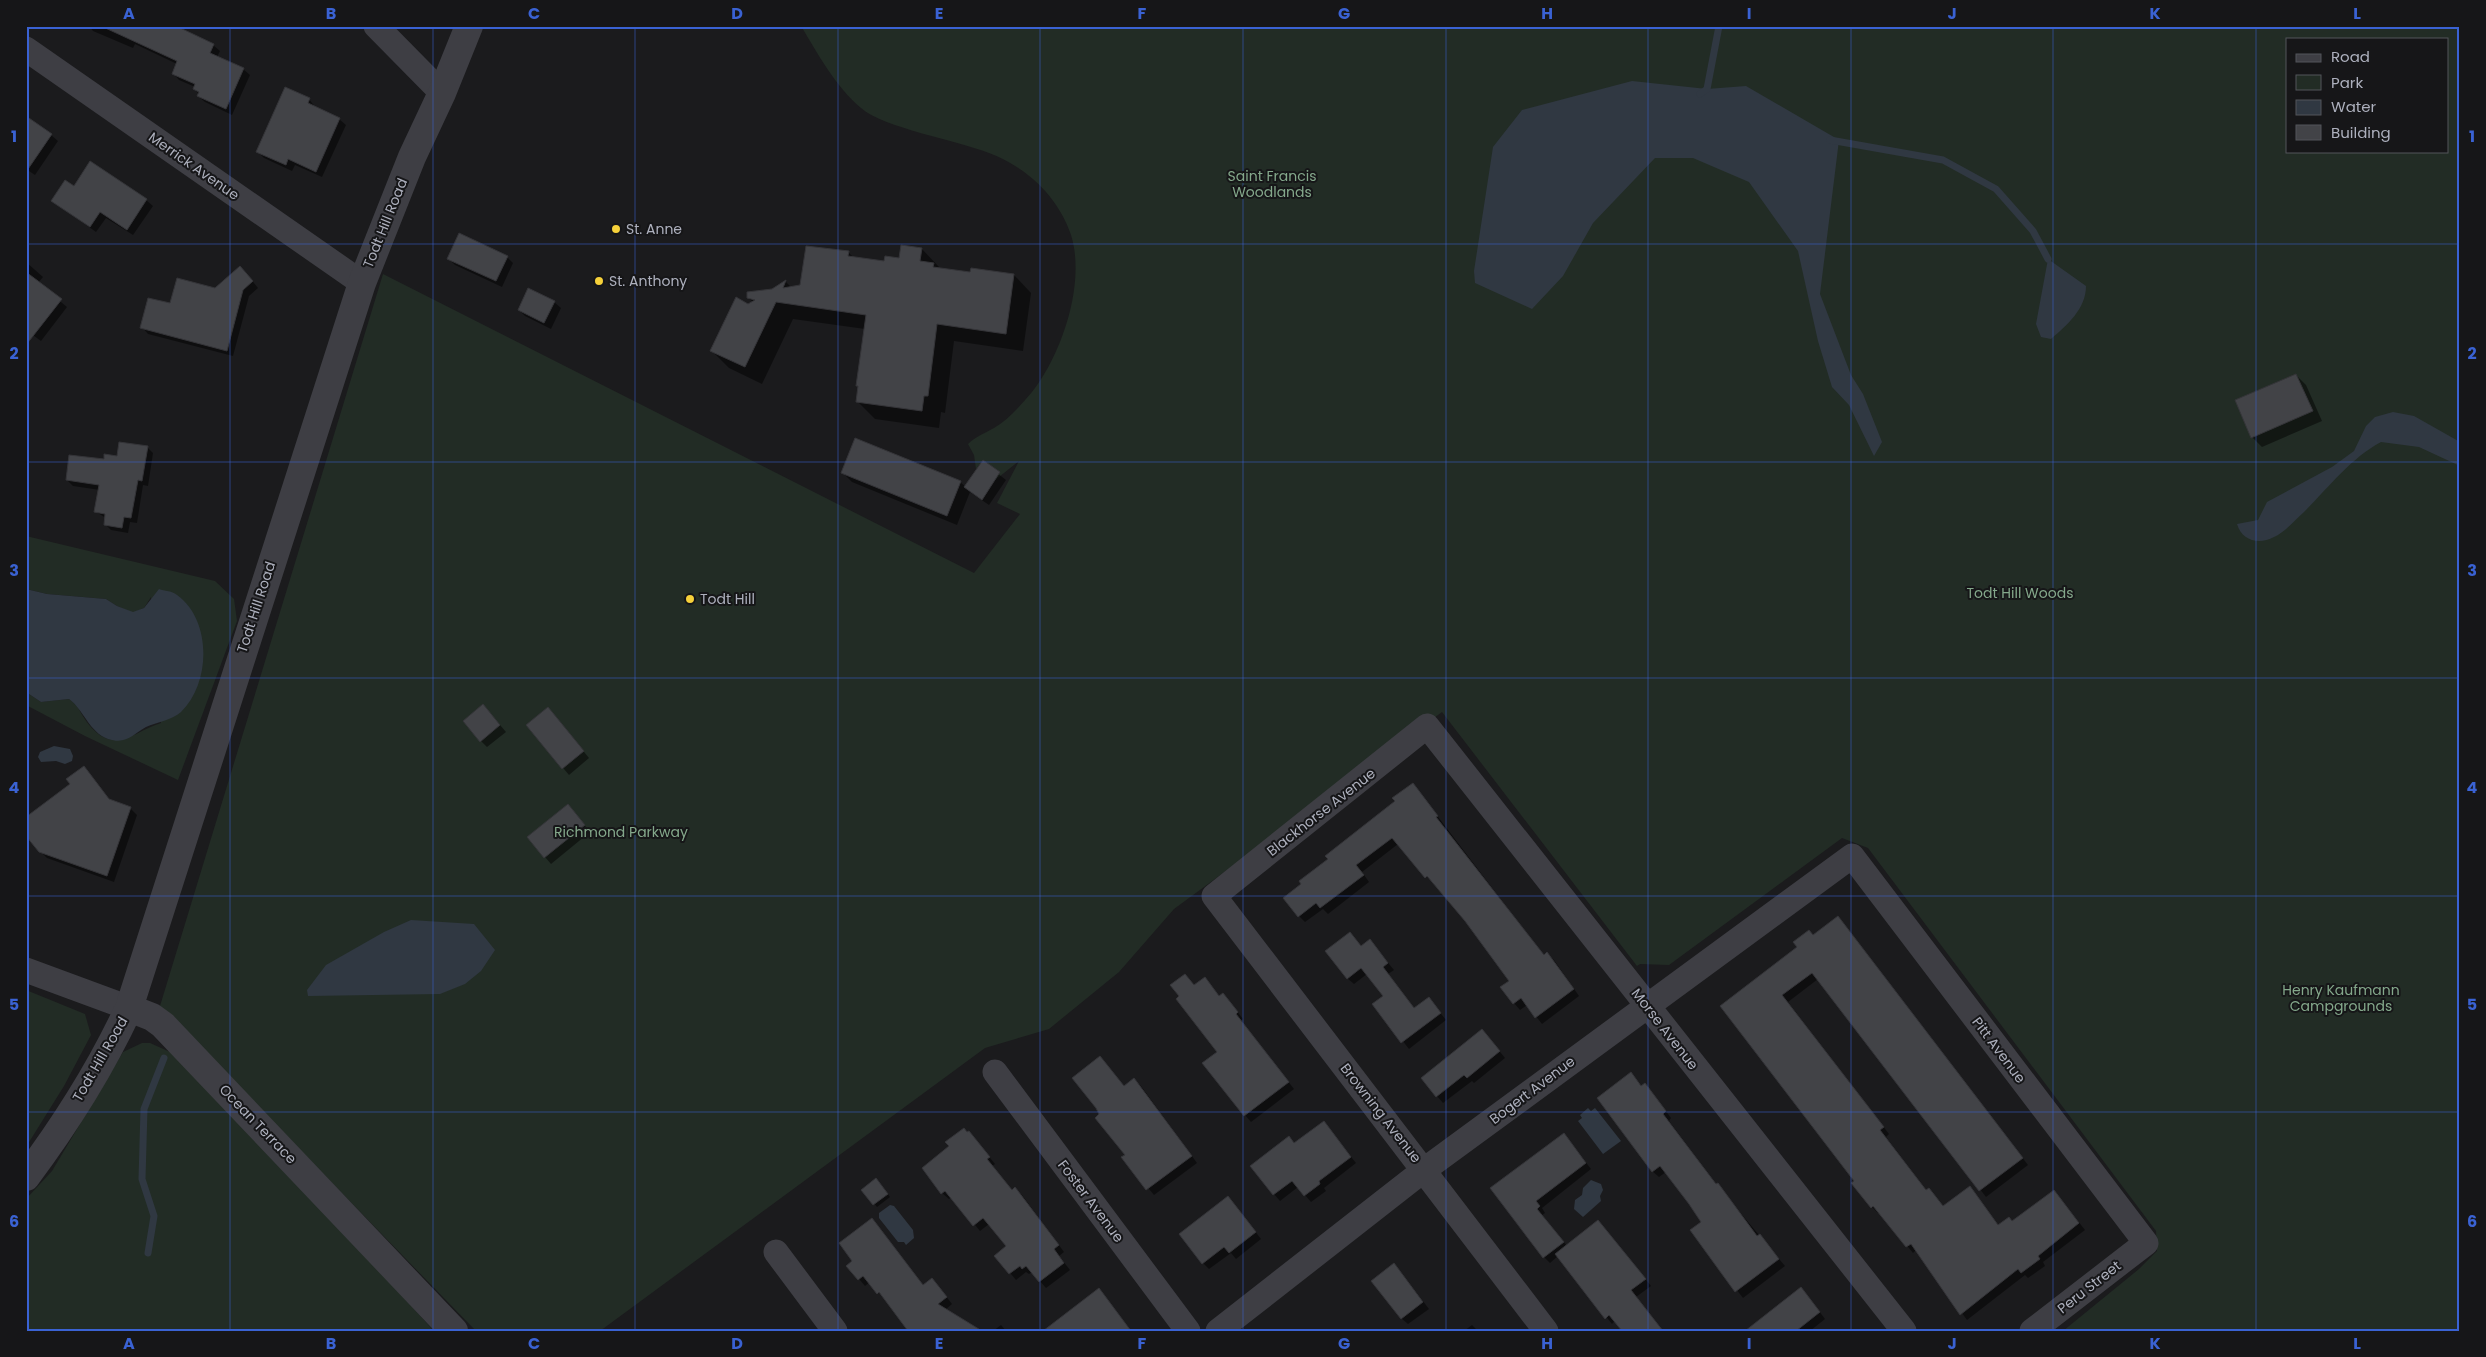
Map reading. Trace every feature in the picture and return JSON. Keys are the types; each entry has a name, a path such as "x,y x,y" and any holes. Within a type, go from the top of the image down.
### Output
{"street":[{"path":"376,26 442,93"},
{"name":"Todt Hill Road","path":"26,1177 43,1155 116,1037 129,1008 362,283 412,157 442,93 469,26"},
{"name":"Merrick Avenue","path":"26,49 362,283"},
{"name":"Blackhorse Avenue","path":"1214,896 1427,726"},
{"name":"Morse Avenue","path":"1427,726 1904,1331"},
{"name":"Bogert Avenue","path":"1218,1331 1424,1170 1852,856"},
{"name":"Pitt Avenue","path":"1852,856 2146,1243"},
{"name":"Browning Avenue","path":"1214,896 1546,1331"},
{"name":"Ocean Terrace","path":"26,970 152,1017 163,1025 454,1331"},
{"name":"Foster Avenue","path":"995,1072 1188,1331"},
{"name":"Peru Street","path":"2032,1331 2146,1243"},
{"path":"776,1252 835,1331"}],"green space":[{"path":"801,26 2460,26 2460,1331 2063,1331 2139,1269 2157,1251 2156,1231 1868,848 1842,838 1669,965 1640,964 1637,966 1442,712 1174,909 1119,972 1049,1029 985,1048 600,1331 476,1331 160,1006 383,274 974,573 1020,514 997,503 1019,461 994,481 1000,472 983,460 976,469 974,455 968,444 994,428 1014,412 1032,392 1053,358 1068,317 1073,296 1075,274 1075,254 1071,235 1065,221 1049,196 1016,166 975,148 886,122 861,108 835,80"},
{"path":"26,536 215,581 234,599 237,621 178,780 85,736 26,705 26,692 41,702 69,699 90,726 99,735 108,739 117,740 125,738 161,723 151,597 144,608 133,613 106,599 47,594 26,589"},
{"path":"26,990 85,1014 91,1035 64,1086 26,1147"},
{"path":"142,1043 150,1043 179,1056 265,1145 434,1331 26,1331 26,1199 52,1171 123,1052"}],"water":[{"path":"1632,81 1707,89 1746,86 1839,140 1820,294 1851,375 1863,394 1882,442 1874,456 1849,405 1832,387 1818,341 1798,251 1749,182 1693,158 1655,158 1593,223 1563,276 1532,309 1475,283 1474,271 1493,147 1522,110"},
{"path":"2048,259 2086,286 2083,302 2079,309 2069,322 2051,339 2041,337 2036,324"},
{"path":"2393,412 2414,416 2460,442 2460,466 2419,447 2381,442 2350,465 2304,512 2278,535 2263,541 2257,541 2247,538 2239,530 2237,524 2258,520 2267,502 2332,467 2354,451 2366,426 2375,417"},
{"path":"26,589 47,594 106,599 117,606 133,612 144,608 159,589 175,594 188,606 197,620 202,635 202,669 198,685 191,700 181,712 173,717 146,727 120,741 101,736 69,699 41,702 26,692"},
{"path":"54,746 70,749 73,756 72,761 65,764 56,761 41,762 38,757 40,752"},
{"path":"411,920 474,924 495,950 481,971 465,984 440,994 308,996 307,990 326,965 384,932"},
{"path":"1588,1108 1591,1111 1595,1108 1621,1141 1603,1154 1578,1121 1582,1118 1580,1115"},
{"path":"1591,1180 1601,1184 1603,1190 1600,1196 1601,1201 1583,1217 1574,1209 1575,1200 1582,1195 1583,1188"},
{"path":"890,1205 894,1206 913,1230 914,1238 906,1245 904,1242 898,1242 879,1218 879,1213"}],"building":[{"path":"101,26 176,26 214,44 210,53 244,68 226,109 197,96 199,92 193,89 195,84 172,74 177,61"},
{"path":"285,87 310,98 308,103 340,118 316,172 288,159 286,165 256,152"},
{"path":"26,116 52,134 26,172"},
{"path":"90,161 147,199 127,230 100,212 90,227 51,201 65,180 74,186"},
{"path":"459,233 508,256 496,281 447,259"},
{"path":"901,245 922,248 920,261 934,263 933,267 970,272 971,268 1014,274 1006,334 937,324 928,396 924,396 922,411 856,402 858,386 856,386 866,315 776,302 745,367 710,351 736,297 748,304 755,300 747,298 747,292 772,289 786,280 783,288 800,285 806,246 849,251 848,256 884,261 885,256 899,258"},
{"path":"240,266 253,281 243,290 227,351 140,328 148,298 170,303 177,278 215,288"},
{"path":"26,272 62,299 26,345"},
{"path":"528,288 555,301 544,323 518,310"},
{"path":"2296,374 2313,411 2251,438 2235,400"},
{"path":"855,438 961,481 947,516 841,473"},
{"path":"119,442 148,446 142,481 138,480 131,518 124,517 122,528 104,525 105,514 94,512 99,485 66,480 69,455 104,459 104,454 117,456"},
{"path":"983,460 1000,472 982,500 964,487"},
{"path":"483,704 500,725 480,742 463,721"},
{"path":"548,707 584,751 562,769 526,725"},
{"path":"84,766 109,799 131,807 107,876 39,852 26,836 26,817 70,784 66,779"},
{"path":"1413,783 1438,816 1436,817 1544,955 1547,952 1574,989 1535,1018 1521,998 1513,1004 1500,987 1509,981 1465,921 1427,876 1425,878 1392,838 1356,865 1364,875 1320,908 1316,903 1298,917 1283,898 1301,884 1299,881 1328,859 1325,856 1395,801 1392,798"},
{"path":"568,804 585,825 544,858 527,837"},
{"path":"1838,916 2023,1158 1979,1191 1812,973 1782,995 1884,1127 1880,1130 1926,1190 1929,1188 1943,1206 1970,1186 1998,1225 2009,1217 2012,1221 2054,1190 2079,1223 2038,1256 2040,1259 2021,1273 2018,1269 1960,1315 1911,1244 1906,1247 1873,1206 1871,1208 1851,1183 1854,1181 1720,1006 1797,947 1793,942 1809,930 1813,935"},
{"path":"1350,932 1361,946 1370,939 1388,963 1383,967 1414,1008 1429,997 1441,1013 1401,1043 1372,1004 1383,996 1361,968 1347,979 1325,951"},
{"path":"1185,974 1194,985 1205,977 1219,996 1223,993 1238,1012 1236,1014 1289,1082 1244,1116 1202,1063 1217,1052 1176,999 1179,996 1170,985"},
{"path":"1482,1029 1500,1051 1467,1078 1464,1075 1436,1097 1421,1078"},
{"path":"1100,1056 1124,1086 1134,1078 1192,1156 1146,1190 1121,1157 1125,1155 1095,1118 1099,1114 1096,1108 1072,1078"},
{"path":"1631,1072 1641,1086 1645,1083 1666,1111 1663,1114 1716,1184 1718,1183 1757,1236 1760,1234 1779,1259 1735,1292 1690,1230 1701,1222 1689,1204 1660,1166 1652,1172 1597,1098"},
{"path":"1324,1121 1351,1157 1319,1181 1320,1184 1304,1196 1292,1181 1273,1195 1250,1166 1289,1136 1294,1143"},
{"path":"964,1128 967,1132 969,1131 990,1157 987,1159 1012,1190 1015,1187 1059,1245 1054,1249 1064,1263 1039,1282 1026,1266 1022,1269 1020,1266 1009,1274 994,1256 1006,1246 983,1218 973,1226 945,1191 941,1194 922,1168 949,1146 945,1142"},
{"path":"1564,1133 1586,1163 1536,1201 1540,1206 1537,1209 1564,1242 1543,1258 1490,1188"},
{"path":"876,1178 888,1194 873,1205 861,1190"},
{"path":"1228,1196 1256,1232 1229,1253 1224,1247 1202,1264 1179,1234"},
{"path":"872,1218 923,1285 932,1278 947,1297 938,1304 982,1331 908,1331 879,1292 877,1294 863,1276 858,1280 846,1266 852,1261 839,1243"},
{"path":"1598,1220 1646,1279 1631,1290 1663,1331 1622,1331 1609,1315 1605,1319 1555,1254"},
{"path":"1394,1263 1423,1302 1401,1319 1371,1281"},
{"path":"1801,1287 1820,1312 1796,1331 1745,1331"},
{"path":"1099,1288 1131,1331 1043,1331"}],"waterway":[{"path":"1700,94 1707,89 1719,26"},
{"path":"1830,140 1943,160 1996,189 2033,231 2048,259"},
{"path":"148,1253 154,1216 142,1179 144,1109 164,1058"}],"place":[{"name":"St. Anne","path":"616,229"},
{"name":"St. Anthony","path":"599,281"},
{"name":"Todt Hill","path":"690,599"}],"park label":[{"name":"Saint Francis Woodlands","path":"1272,184"},
{"name":"Todt Hill Woods","path":"2020,593"},
{"name":"Richmond Parkway","path":"621,832"},
{"name":"Henry Kaufmann Campgrounds","path":"2341,998"}]}
